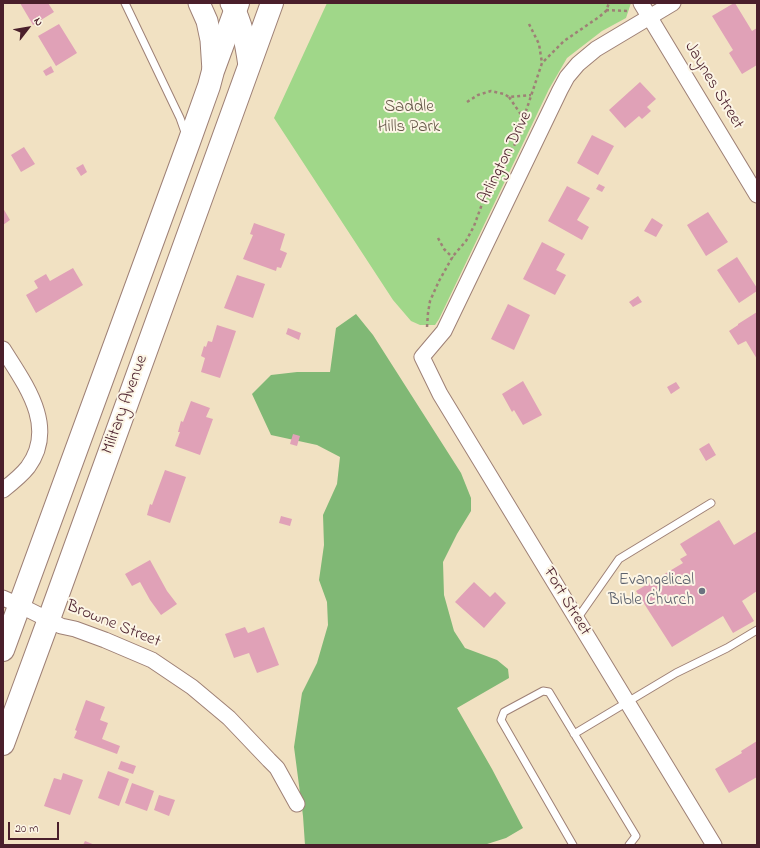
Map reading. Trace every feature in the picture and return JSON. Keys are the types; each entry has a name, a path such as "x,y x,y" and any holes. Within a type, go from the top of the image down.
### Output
{"main road":[{"path":"199,3 207,21 211,40 212,70"},
{"name":"Military Avenue","path":"3,744 272,3"},
{"name":"Military Avenue","path":"3,650 11,601 189,142 209,86 212,70 235,6"},
{"path":"235,6 247,48 249,66"}],"street":[{"path":"641,3 649,17"},
{"name":"Arlington Drive","path":"424,354 444,331 567,77 578,64 596,49 673,3"},
{"name":"Jaynes Street","path":"649,17 757,195"},
{"path":"3,349 29,390 37,411 40,426 39,441 36,453 29,466 18,478 3,490"},
{"name":"Fort Street","path":"424,354 440,394 714,845"},
{"name":"Browne Street","path":"11,601 61,626 75,629 105,640 152,660 192,687 229,718 269,760 276,768 297,804"}],"lane":[{"path":"125,3 180,118 189,142"},
{"path":"576,619 619,559 711,503"},
{"path":"574,734 676,673 727,648 757,630"},
{"path":"573,845 501,720 504,712 543,691 549,692 636,836 629,845"}],"path":[{"path":"424,354 430,301 452,258 466,241 474,226 489,185 515,144 542,63 564,42 606,11 609,3"},
{"path":"529,24 539,44 542,63"},
{"path":"467,102 478,95 491,91 504,94 509,97 524,119"},
{"path":"509,97 531,95"},
{"path":"438,238 444,249 452,258"}],"green space":[{"name":"Saddle Hills Park","path":"327,3 631,3 626,18 602,31 567,58 549,89 435,325 420,325 411,321 393,300 274,118"},
{"path":"356,314 373,335 461,473 471,498 471,511 457,534 443,562 444,595 454,631 465,648 497,660 508,669 509,678 457,708 492,769 523,828 506,838 484,845 305,845 303,816 294,747 302,693 317,663 328,625 327,602 319,580 324,545 323,515 337,484 340,457 317,445 271,435 252,394 271,375 297,372 330,372 336,328"}],"building":[{"path":"20,3 48,3 54,12 33,25"},
{"path":"734,3 752,31 757,28 757,65 742,74 729,53 733,50 712,16"},
{"path":"59,24 77,53 56,66 38,36"},
{"path":"51,66 54,72 46,76 43,71"},
{"path":"640,82 656,99 647,107 651,111 642,119 639,116 625,128 609,110"},
{"path":"592,135 614,146 598,175 577,163"},
{"path":"24,147 35,164 21,172 11,155"},
{"path":"83,164 87,172 81,176 76,168"},
{"path":"599,184 605,187 602,192 596,189"},
{"path":"567,186 590,198 577,220 589,227 582,240 548,221"},
{"path":"3,208 10,220 3,225"},
{"path":"708,212 728,242 706,256 687,225"},
{"path":"652,218 663,225 656,237 644,231"},
{"path":"254,223 285,234 280,250 287,253 281,268 277,267 276,271 243,259 253,235 250,234"},
{"path":"542,242 565,254 556,270 566,275 555,295 523,279"},
{"path":"737,257 757,288 757,291 739,303 717,270"},
{"path":"73,268 83,285 36,313 26,295 38,288 34,281 46,274 50,281"},
{"path":"237,275 265,284 253,318 224,308"},
{"path":"638,296 642,302 633,307 629,302"},
{"path":"508,304 530,315 514,350 491,339"},
{"path":"757,312 757,359 746,341 738,345 729,331"},
{"path":"217,325 236,331 220,378 201,372 205,358 201,356 204,346 206,347 208,341 212,342"},
{"path":"288,328 301,333 299,340 286,334"},
{"path":"523,381 542,415 523,425 514,410 512,412 502,394"},
{"path":"676,382 680,388 671,394 667,387"},
{"path":"191,401 210,408 206,417 213,419 200,455 175,446 180,432 178,432 181,421 183,422"},
{"path":"293,434 300,436 297,446 290,444"},
{"path":"709,443 716,455 706,461 699,449"},
{"path":"165,470 186,477 170,523 147,515 150,504 152,505"},
{"path":"281,516 292,519 290,526 279,523"},
{"path":"719,520 734,545 757,531 757,591 742,601 754,621 733,633 723,616 672,647 636,591 683,563 680,559 687,555 680,544"},
{"path":"150,560 167,591 177,604 161,615 150,600 140,582 132,586 125,574"},
{"path":"474,582 490,597 495,592 506,603 484,628 455,602"},
{"path":"245,627 248,633 264,627 279,665 257,673 249,653 234,658 225,634"},
{"path":"86,700 105,707 100,720 108,723 102,739 120,746 117,754 74,738 77,731 75,730"},
{"path":"757,741 757,777 729,793 715,769 742,753 741,751"},
{"path":"121,761 136,766 133,774 118,769"},
{"path":"108,771 129,779 119,806 98,798"},
{"path":"63,773 83,780 70,815 44,806 54,778 61,780"},
{"path":"132,783 154,791 147,811 125,803"},
{"path":"159,795 175,800 169,816 154,810"},
{"path":"85,841 95,845 83,845"}],"place":[{"name":"Evangelical Bible Church","path":"702,591"}]}
